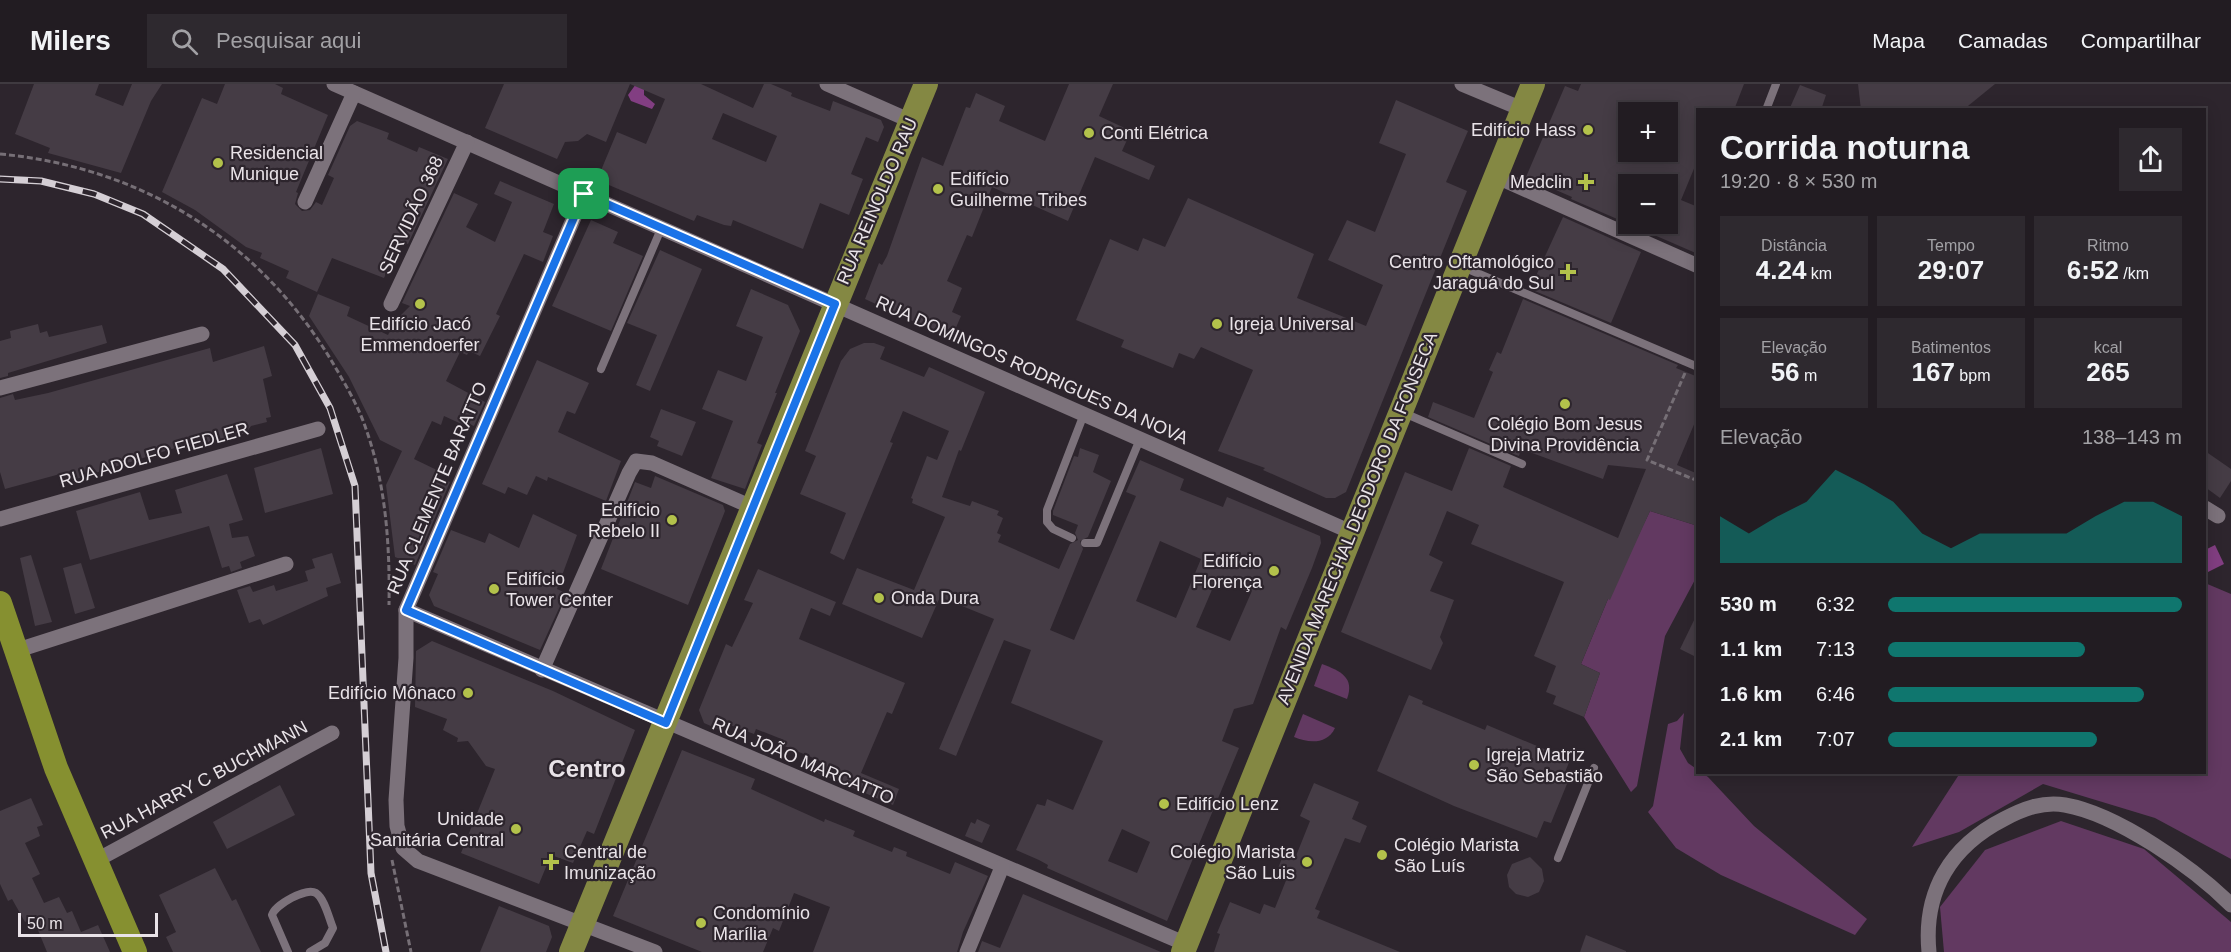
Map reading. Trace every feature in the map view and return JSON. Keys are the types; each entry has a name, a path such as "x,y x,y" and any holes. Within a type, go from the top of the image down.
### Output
{"highway":[{"path":"0,603 56,768 135,952"}],"main road":[{"name":"RUA REINOLDO RAU","path":"571,952 926,84"},
{"name":"AVENIDA MARECHAL DEODORO DA FONSECA","path":"1184,948 1533,84"}],"street":[{"name":"RUA DOMINGOS RODRIGUES DA NOVA","path":"334,84 1352,532"},
{"path":"827,84 911,121"},
{"path":"1462,84 1522,110"},
{"path":"305,202 354,93"},
{"name":"SERVIDÃO 368","path":"391,304 466,142"},
{"path":"1495,176 1696,265"},
{"name":"RUA CLEMENTE BARATTO","path":"397,850 396,800 406,658 406,610 584,194"},
{"path":"0,388 202,334"},
{"name":"RUA ADOLFO FIEDLER","path":"0,519 318,429"},
{"path":"542,670 636,461 652,463 752,507"},
{"path":"2206,509 2218,516"},
{"path":"15,651 286,564"},
{"name":"RUA JOÃO MARCATTO","path":"406,610 1184,948"},
{"name":"RUA HARRY C BUCHMANN","path":"95,861 332,734"},
{"path":"1929,952 1927,935 1930,913 1938,882 1953,857 1992,825 2024,808 2044,804 2064,804 2088,812 2139,836 2186,866 2231,905"},
{"path":"397,850 418,861 655,952"},
{"path":"967,952 1002,867"}],"lane":[{"path":"1767,108 1776,84"},
{"path":"601,369 662,229"},
{"path":"1459,265 1696,366"},
{"path":"1400,411 1520,463"},
{"path":"1072,538 1053,529 1047,522 1047,510 1084,414"},
{"path":"1085,543 1097,543 1140,439"},
{"path":"1558,858 1594,768"},
{"path":"288,952 272,915 274,908 309,891 321,898 333,928 325,943 310,952"}],"path":[{"path":"0,154 64,163 93,170 161,199 207,226 234,247 283,294 317,337 351,394 366,427 374,453 388,537 389,610"},
{"path":"1689,363 1647,460 1696,480"},
{"path":"397,850 411,952"}],"shaded area":[{"path":"636,84 644,86 644,95 655,104 652,109 631,101 628,95"},
{"path":"1650,511 1696,525 1696,578 1665,636 1637,786 1631,792 1584,717 1600,673 1581,664 1608,599"},
{"path":"2215,545 2224,564 2208,572 2206,550"},
{"path":"2206,583 2231,594 2231,859 2155,818 2043,784 1959,832 1912,847 1959,774 2206,774"},
{"path":"1322,664 1340,672 1347,680 1349,691 1347,699 1314,686"},
{"path":"1684,713 1680,749 1688,763 1696,769 1696,774 1704,774 1708,777 1754,826 1867,919 1855,935 1721,875 1676,848 1648,812 1653,806 1668,724 1677,721"},
{"path":"1303,714 1335,728 1332,734 1317,741 1305,741 1294,737"},
{"path":"2061,821 2144,849 2231,922 2231,952 1944,952 1940,907 1985,850"}],"building":[{"path":"34,84 99,84 95,95 123,106 132,84 162,84 151,101 121,173 48,153 50,148 15,134"},
{"path":"225,84 275,84 283,88 281,94 328,115 296,192 298,193 295,204 302,211 310,210 316,202 322,205 334,178 328,175 350,126 357,121 389,133 387,139 417,152 419,147 448,159 408,244 401,241 384,278 332,258 317,292 286,278 289,271 260,258 262,253 246,247 195,210 162,192 202,98 217,104"},
{"path":"504,84 630,84 606,142 587,134 578,141 565,142 557,159 485,128"},
{"path":"630,84 701,84 753,108 764,84 771,84 792,93 791,96 830,111 833,101 881,120 884,127 878,142 866,137 851,174 863,179 849,215 820,203 803,249 733,220 731,226 697,215 694,221 597,180 617,132 646,144 665,99","holes":["723,113 777,136 766,162 712,139"]},
{"path":"1069,84 1113,84 1099,116 1131,131 1122,151 1155,166 1149,180 1095,157 1068,221 992,187 972,237 967,235 947,281 962,288 952,312 961,316 951,339 865,299 879,263 882,265 887,256 922,157 943,166 966,107 970,108 976,93 1005,106 999,121 1045,141"},
{"path":"1581,84 1744,84 1735,108 1696,108 1696,164 1681,200 1696,206 1696,253 1652,234 1678,234 1678,174 1618,174 1618,219 1526,177 1565,86 1578,91"},
{"path":"1858,84 1995,84 1965,108 1861,108"},
{"path":"1800,85 1826,95 1822,108 1790,108"},
{"path":"1396,100 1468,131 1446,182 1467,191 1346,492 1335,498 1326,498 1263,470 1265,468 1218,451 1253,370 1201,347 1194,359 1179,353 1173,368 1121,347 1124,340 1076,320 1110,239 1138,251 1143,238 1165,247 1188,198 1314,254 1297,298 1366,326 1383,285 1328,260 1347,220 1375,232 1406,154 1379,143"},
{"path":"500,181 554,204 543,232 553,236 543,262 524,254 496,314 500,316 480,356 469,351 467,355 460,352 446,381 485,402 474,426 469,424 468,427 444,416 441,425 432,421 414,459 441,472 439,477 450,482 415,565 395,557 386,485 402,451 380,440 349,377 309,316 318,294 350,307 347,316 388,335 395,321 410,306 402,303 454,193 478,204 466,227 495,242 512,202 494,194"},
{"path":"1563,217 1641,252 1611,323 1530,289"},
{"path":"591,220 618,232 613,243 643,256 611,331 552,306"},
{"path":"660,250 702,269 650,391 636,385 657,335 627,323"},
{"path":"751,289 788,305 800,331 757,443 762,445 745,489 711,478 733,421 702,409 718,370 746,381 763,337 736,326"},
{"path":"1523,299 1678,365 1676,368 1696,376 1696,420 1677,465 1696,473 1696,525 1650,511 1610,600 1608,599 1581,664 1600,673 1584,717 1553,704 1556,696 1546,692 1556,666 1534,656 1564,582 1471,544 1479,525 1447,511 1429,555 1443,562 1430,591 1454,600 1440,637 1443,643 1431,670 1341,632 1405,472 1452,491 1469,448 1511,466 1503,487 1618,538 1646,469 1608,465 1603,479 1521,449 1519,456 1516,455 1428,417 1433,402 1474,418 1493,372 1489,370 1497,352 1501,354"},
{"path":"38,324 40,333 47,331 49,337 102,325 107,343 8,373 8,376 0,378 0,341 11,338 10,331"},
{"path":"864,343 874,343 885,347 880,359 924,377 929,367 985,392 961,451 959,450 942,497 970,506 972,501 999,511 997,515 1003,518 997,533 1001,535 998,542 1059,569 1070,544 1078,540 1075,533 1078,525 1053,515 1053,511 1074,456 1078,457 1080,448 1099,455 1093,472 1111,481 1088,537 1080,541 1083,549 1050,630 1074,640 1136,496 1126,492 1140,460 1184,479 1180,490 1223,507 1227,497 1320,536 1321,543 1312,568 1286,630 1281,627 1253,704 1234,709 1222,741 1239,748 1167,921 1047,868 1048,865 1016,850 1037,804 1045,806 1047,799 1073,810 1103,741 1011,703 1031,650 1004,640 956,756 939,749 994,619 940,597 922,638 842,604 857,568 914,590 945,517 912,503 911,498 927,456 937,460 949,431 903,411 890,442 893,443 844,560 830,553 846,513 800,494 816,456 805,451 841,361 850,349","holes":["1160,541 1201,559 1176,618 1136,601","1217,578 1251,593 1230,641 1196,627","1122,829 1150,842 1137,873 1108,861"]},
{"path":"264,346 272,376 263,379 271,417 266,418 267,422 251,426 246,433 202,446 194,442 73,480 71,471 5,489 0,472 0,398 13,394 15,400 48,393 210,348 213,362"},
{"path":"537,360 589,383 575,414 567,411 558,432 621,461 606,501 548,477 547,481 536,476 527,495 508,487 505,494 482,484"},
{"path":"661,409 696,422 682,456 657,446 659,441 650,437"},
{"path":"321,448 333,494 265,513 254,468"},
{"path":"2206,452 2231,469 2231,481 2220,498 2206,488"},
{"path":"227,474 243,520 229,524 232,538 248,536 255,556 240,562 242,568 231,572 229,566 222,568 209,526 90,560 76,511 140,492 149,520 182,513 175,490"},
{"path":"655,476 723,505 725,511 688,605 601,569 635,482 651,488"},
{"name":"Edifício Tower Center","path":"533,514 577,535 557,589 566,593 540,650 434,606 429,595 438,574 433,572 451,530 485,543 489,533 519,548"},
{"path":"332,553 341,583 326,588 328,596 263,625 260,619 249,623 237,590 250,586 253,592 274,585 276,591 308,581 305,571 315,568 312,559"},
{"path":"31,555 52,622 35,626 20,558"},
{"path":"81,563 95,608 75,614 63,568"},
{"path":"758,569 836,602 830,616 811,608 799,639 905,683 892,714 887,712 861,773 899,789 893,805 818,773 823,762 782,745 784,740 756,729 754,734 725,723 722,731 704,723 699,710 726,644 732,647 753,603 744,600"},
{"path":"1696,616 1696,657 1680,649"},
{"path":"432,641 553,691 635,730 594,834 587,831 573,863 551,855 539,884 461,853 495,769 486,766 468,741 457,742 458,738 443,730 447,719 415,707 416,651"},
{"name":"Igreja Matriz São Sebastião","path":"1409,695 1423,701 1422,704 1485,730 1487,725 1570,760 1563,777 1569,779 1551,823 1544,821 1537,838 1454,806 1377,771"},
{"path":"682,750 755,779 751,789 824,822 825,819 855,831 853,836 892,852 894,847 907,852 906,856 950,874 955,862 988,876 963,932 957,952 813,952 830,907 794,893 779,931 773,928 763,952 702,952 613,916"},
{"name":"Colégio Marista São Luis","path":"1314,783 1359,802 1352,819 1367,826 1360,843 1345,838 1315,909 1320,911 1317,918 1400,952 1214,952 1220,934 1217,933 1230,902 1260,914 1264,904 1275,908 1289,873 1278,868 1285,851 1296,856 1310,821 1300,816"},
{"path":"280,785 295,815 227,849 213,822"},
{"path":"31,798 43,825 37,827 40,836 25,843 40,874 32,878 44,903 59,897 67,913 72,911 81,932 98,925 110,952 47,952 35,923 31,925 28,920 25,922 12,899 8,901 0,884 0,811"},
{"path":"977,819 990,825 982,843 965,836 971,822 975,824"},
{"path":"1530,857 1542,869 1544,881 1539,892 1528,897 1516,894 1509,887 1507,875 1512,864"},
{"path":"215,868 232,901 236,899 261,952 173,952 166,937 176,932 159,895"},
{"path":"1023,894 1161,952 978,952 982,941 1000,948"},
{"path":"499,906 549,926 552,937 546,952 480,952"},
{"path":"1586,935 1626,951 1626,952 1580,952"}],"railway":[{"path":"0,179 41,181 94,194 143,214 223,269 295,345 330,408 355,486 371,873 386,952"}],"place":[{"name":"Edifício Hass","path":"1588,130"},
{"name":"Conti Elétrica","path":"1089,133"},
{"name":"Residencial Munique","path":"218,163"},
{"name":"Medclin","path":"1586,182"},
{"name":"Edifício Guilherme Tribes","path":"938,189"},
{"name":"Centro Oftamológico Jaraguá do Sul","path":"1568,272"},
{"name":"Edifício Jacó Emmendoerfer","path":"420,304"},
{"name":"Igreja Universal","path":"1217,324"},
{"name":"Colégio Bom Jesus Divina Providência","path":"1565,404"},
{"name":"Edifício Rebelo II","path":"672,520"},
{"name":"Edifício Florença","path":"1274,571"},
{"name":"Edifício Tower Center","path":"494,589"},
{"name":"Onda Dura","path":"879,598"},
{"name":"Edifício Mônaco","path":"468,693"},
{"name":"Igreja Matriz São Sebastião","path":"1474,765"},
{"name":"Edifício Lenz","path":"1164,804"},
{"name":"Unidade Sanitária Central","path":"516,829"},
{"name":"Colégio Marista São Luís","path":"1382,855"},
{"name":"Central de Imunização","path":"551,862"},
{"name":"Colégio Marista São Luis","path":"1307,862"},
{"name":"Condomínio Marília","path":"701,923"}],"district":[{"name":"Centro","path":"587,768"}],"route":[{"path":"584,194 835,304 666,723 406,610 584,194"}]}
